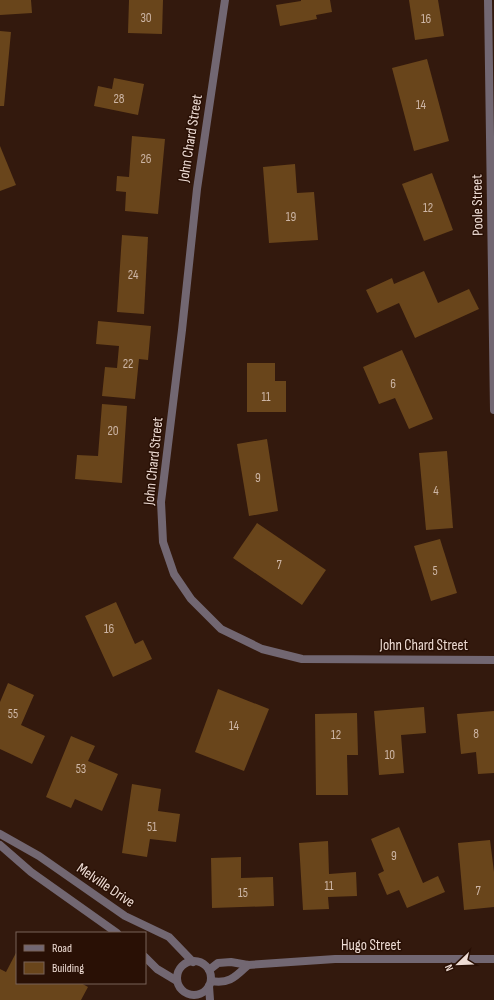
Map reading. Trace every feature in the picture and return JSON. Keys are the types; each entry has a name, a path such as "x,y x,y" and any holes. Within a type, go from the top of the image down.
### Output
{"street":[{"name":"John Chard Street","path":"225,0 197,189 182,330 161,502 163,542 174,574 191,599 221,629 262,649 302,659 494,660"},
{"name":"Poole Street","path":"488,0 494,410"},
{"name":"Melville Drive","path":"0,834 39,856 125,916 169,937 193,962"},
{"path":"0,845 31,872 116,932"},
{"path":"146,958 157,969 178,984 184,992 195,995 206,991 210,984"},
{"name":"Hugo Street","path":"209,970 218,963 231,962 248,965 335,959 494,959"},
{"path":"182,1000 178,984 179,970 183,965 193,962 202,963 209,970 210,1000"},
{"path":"210,984 222,983 229,980 235,977 248,965"}],"building":[{"path":"0,0 31,0 32,13 0,15"},
{"path":"129,0 163,0 162,34 128,33"},
{"path":"301,0 330,0 332,12 316,15 317,19 280,26 276,5"},
{"path":"409,0 438,0 444,36 415,40"},
{"path":"0,31 11,32 4,106 0,106"},
{"path":"427,59 449,141 414,151 392,68"},
{"path":"114,78 144,84 138,115 94,106 98,86 112,89"},
{"path":"132,136 165,139 158,214 125,211 126,192 116,191 117,176 129,177"},
{"path":"0,146 16,185 0,191"},
{"path":"295,164 297,193 314,192 318,240 269,243 263,167"},
{"path":"432,173 453,230 424,241 402,184"},
{"path":"122,235 148,237 144,314 117,312"},
{"path":"424,271 438,303 469,289 479,309 415,338 399,303 377,313 366,290 392,278 394,284"},
{"path":"98,321 151,326 148,360 139,359 135,399 102,396 105,367 117,368 119,346 96,344"},
{"path":"402,350 433,419 409,429 395,398 379,404 363,367"},
{"path":"247,363 275,363 275,381 286,381 286,412 247,412"},
{"path":"102,404 127,406 122,483 75,479 77,455 98,456"},
{"path":"267,439 278,511 249,516 237,444"},
{"path":"447,451 453,528 426,530 419,453"},
{"path":"257,523 326,570 302,605 233,558"},
{"path":"440,539 457,593 431,601 414,546"},
{"path":"116,602 135,644 143,640 152,659 113,677 85,616"},
{"path":"8,683 34,695 21,725 45,736 32,764 0,749 0,702"},
{"path":"218,689 269,709 244,771 195,752"},
{"path":"424,707 426,733 401,735 404,773 379,775 374,711"},
{"path":"494,711 494,773 478,774 476,752 461,754 457,714"},
{"path":"357,713 358,755 347,755 348,795 316,795 315,714"},
{"path":"71,736 95,746 88,761 118,774 102,811 75,799 71,808 46,797"},
{"path":"132,784 161,789 158,811 180,814 176,842 150,839 147,857 122,853"},
{"path":"399,827 423,883 438,876 445,892 407,908 399,890 387,895 378,874 384,871 371,839"},
{"path":"490,840 494,872 494,907 464,910 458,843"},
{"path":"328,841 329,874 356,872 357,896 328,897 329,909 303,910 299,843"},
{"path":"241,857 241,878 273,877 274,906 212,908 211,858"},
{"path":"16,953 16,984 83,984 88,987 81,1000 0,1000 0,969 6,972"}]}
